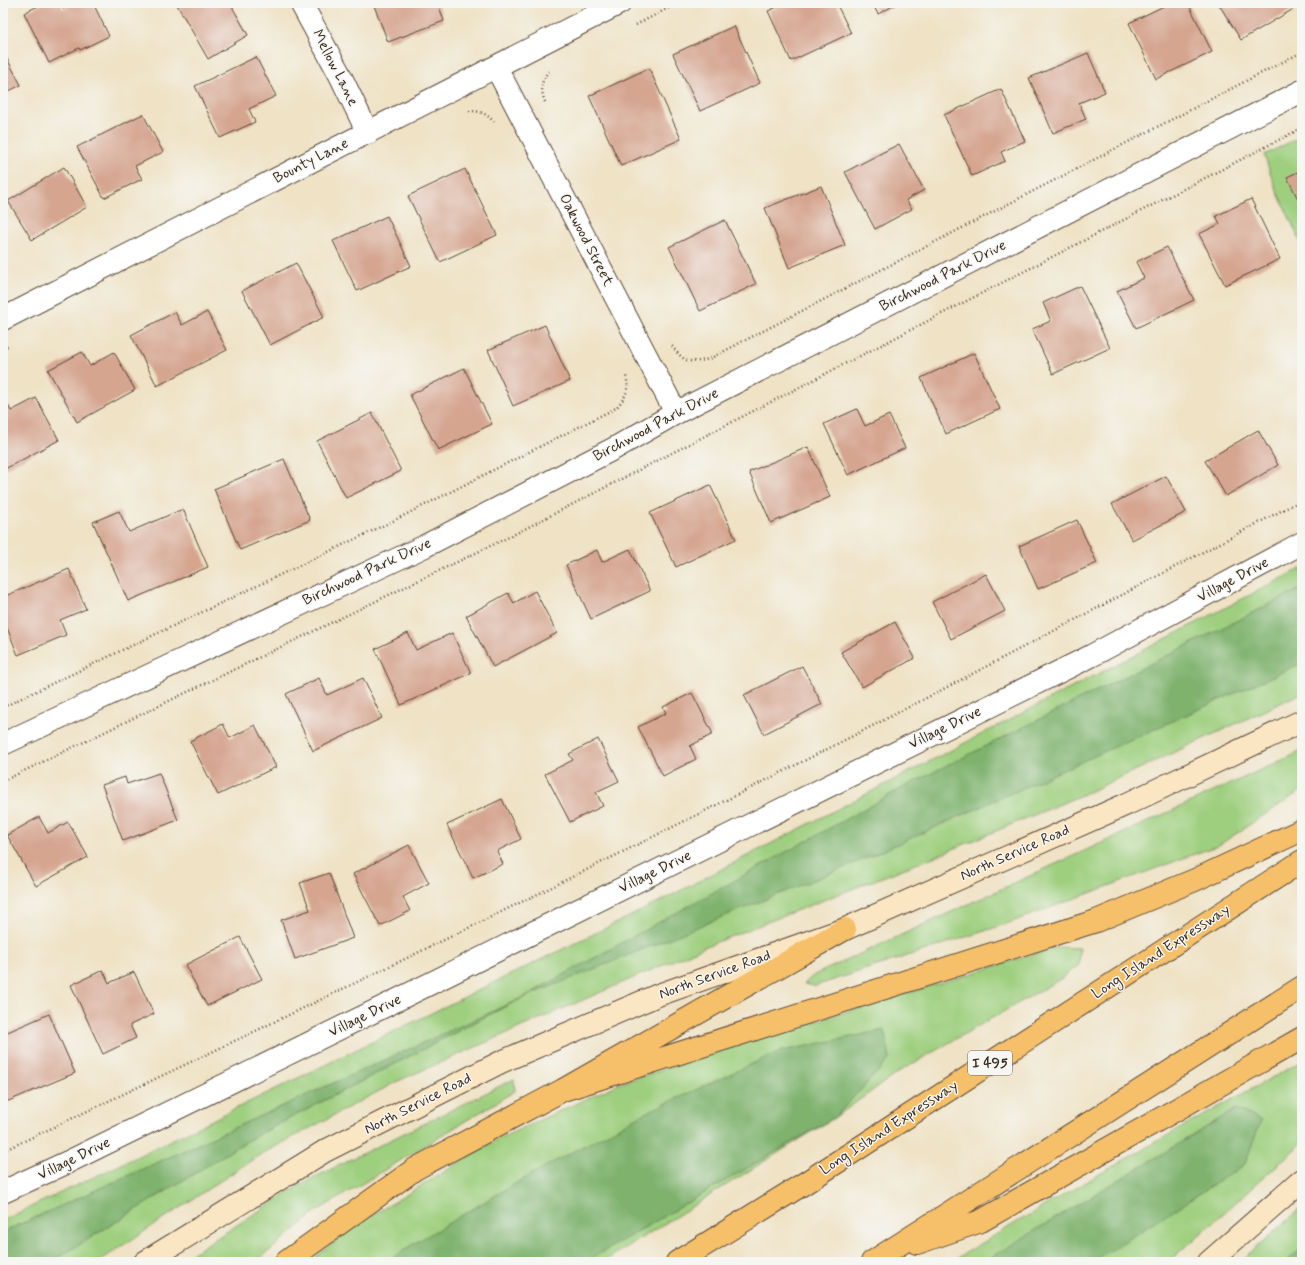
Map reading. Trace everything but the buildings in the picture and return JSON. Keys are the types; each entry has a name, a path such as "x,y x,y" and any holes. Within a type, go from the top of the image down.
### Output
{"highway":[{"path":"563,1090 1096,921 1195,880 1302,830"},
{"name":"Long Island Expressway","path":"677,1262 805,1182 1302,861"},
{"path":"286,1262 415,1169 563,1090 844,929"},
{"path":"879,1258 1302,987"},
{"path":"879,1258 981,1221 1302,1038"}],"main road":[{"name":"North Service Road","path":"145,1262 325,1151 501,1062 658,995 844,929 1127,804 1302,721"},
{"path":"1209,1262 1302,1180"}],"street":[{"name":"Mellow Lane","path":"301,3 340,75 368,133"},
{"name":"Bounty Lane","path":"3,320 620,3"},
{"name":"Oakwood Street","path":"496,66 676,413"},
{"name":"Birchwood Park Drive","path":"3,744 425,546 615,448 676,413 1302,92"},
{"name":"Village Drive","path":"3,1192 68,1162 409,994 1084,659 1302,543"}],"path":[{"path":"635,25 678,3"},
{"path":"670,344 680,356 686,360 698,362 709,359 1302,52"},
{"path":"548,107 543,95 542,81 550,69 558,65"},
{"path":"464,111 480,111 489,116 495,123"},
{"path":"3,781 511,536 1302,128"},
{"path":"3,348 10,345"},
{"path":"3,707 396,520 616,408 628,391 628,382 625,374"},
{"path":"3,1151 286,1017 564,881 845,740 1302,500"}],"green space":[{"path":"1302,136 1302,245 1276,189 1264,155"},
{"path":"1302,568 1302,693 1091,791 946,852 704,947 398,1081 258,1156 98,1262 51,1262 250,1139 510,1004 3,1232 3,1220 128,1161 647,908"},
{"path":"1302,588 1302,663 853,864 520,999 906,786"},
{"path":"1302,751 1302,790 1219,845 1009,923 815,986 804,984 814,975"},
{"path":"1058,947 1080,948 1079,965 1062,978 900,1071 834,1118 603,1262 310,1262 348,1230 498,1139 621,1083 796,1027"},
{"path":"520,999 250,1139 51,1262 3,1262 3,1232"},
{"path":"884,1030 890,1059 834,1118 585,1262 387,1262 410,1246 535,1172 643,1114 778,1052"},
{"path":"1302,1061 1302,1143 1169,1262 951,1262 1081,1184"},
{"path":"514,1079 515,1091 317,1211 256,1262 179,1262 303,1183"},
{"path":"1236,1109 1261,1120 1245,1164 1092,1262 983,1262"},
{"path":"1302,1207 1302,1262 1239,1262 1301,1208"},
{"path":"1302,1248 1302,1262 1286,1262"}]}
